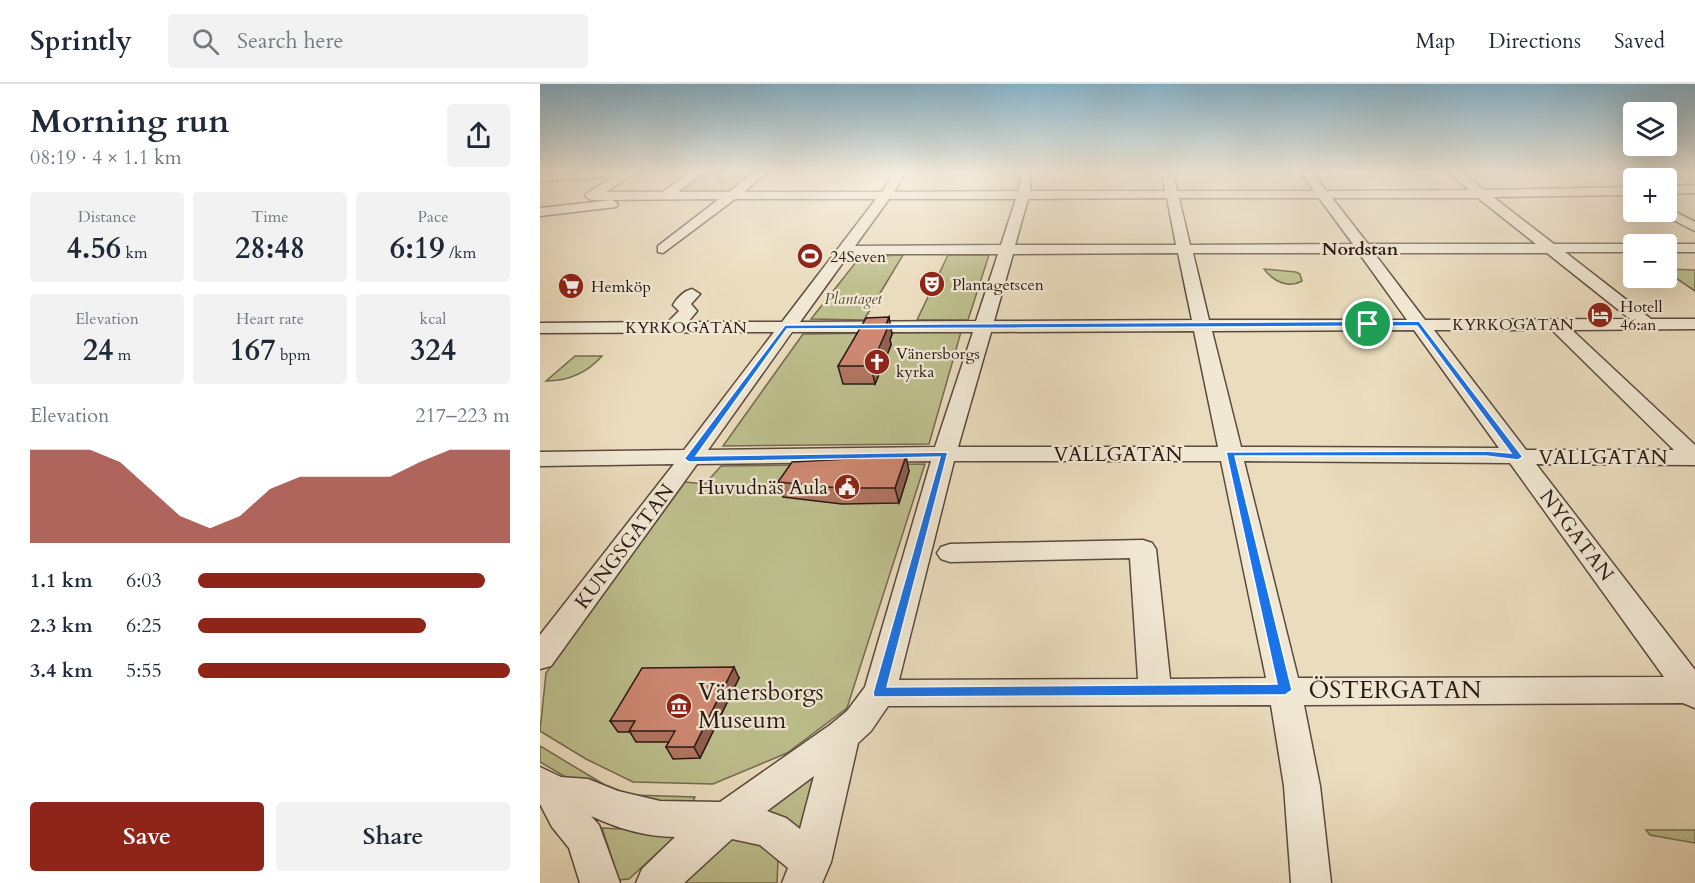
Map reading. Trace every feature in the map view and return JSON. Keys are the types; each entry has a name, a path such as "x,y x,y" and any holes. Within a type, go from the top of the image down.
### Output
{"street":[{"path":"540,212 556,210"},
{"path":"663,249 714,210"},
{"name":"KUNGSGATAN","path":"540,657 785,327 875,210"},
{"path":"656,883 678,860 726,820 842,736 859,721 879,693 945,454 1018,210"},
{"path":"1175,210 1285,690 1302,786 1311,883"},
{"name":"NYGATAN","path":"1334,210 1694,692"},
{"path":"1502,210 1647,324"},
{"path":"1677,217 1695,227"},
{"path":"844,250 1623,248"},
{"path":"1677,248 1695,248"},
{"path":"673,327 689,311 681,305 692,294"},
{"path":"1556,324 1695,458"},
{"name":"KYRKOGATAN","path":"540,328 1695,324"},
{"path":"540,346 563,328"},
{"name":"VALLGATAN","path":"540,459 689,459 945,454 1486,454 1518,457 1695,458"},
{"path":"950,553 1143,549 1155,691"},
{"name":"ÖSTERGATAN","path":"879,693 1285,690 1694,692"},
{"path":"807,873 842,736"},
{"path":"548,789 588,796 614,808 660,819 726,820 752,824 772,831 807,873"},
{"path":"548,789 585,838 600,883"}],"green space":[{"name":"Plantaget","path":"903,255 864,320 811,319 860,257"},
{"name":"Plantaget","path":"948,255 989,255 968,320 917,320"},
{"path":"1264,269 1296,272 1300,274 1302,281 1286,284 1272,277"},
{"path":"1677,269 1695,270 1695,291 1677,279"},
{"path":"961,332 929,444 723,446 803,334"},
{"path":"575,356 602,356 577,375 546,381"},
{"path":"925,464 847,708 787,753 713,784 633,782 586,759 540,731 546,673 685,482 705,484 721,466"},
{"path":"540,746 605,785 631,795 695,797 688,811 569,779 540,762"},
{"path":"817,770 798,842 762,820 767,804"},
{"path":"602,828 680,832 629,879 619,880"},
{"path":"1646,830 1695,830 1695,843 1650,835"},
{"path":"735,838 754,838 778,859 777,883 670,883 696,855"}],"building":[{"path":"889,317 885,327 888,327 871,366 838,366 866,318"},
{"path":"906,456 895,488 838,488 778,482 792,462"},
{"name":"Vänersborgs Museum","path":"734,667 694,747 666,747 675,731 629,731 635,721 610,721 642,668"}],"place":[{"name":"24Seven","path":"810,256"},
{"name":"Plantagetscen","path":"932,284"},
{"name":"Hemköp","path":"571,286"},
{"name":"Hotell 46:an","path":"1600,315"},
{"name":"Vänersborgs kyrka","path":"877,362"},
{"name":"Huvudnäs Aula","path":"847,487"},
{"name":"Vänersborgs Museum","path":"679,706"}],"district":[{"name":"Nordstan","path":"1360,249"}],"route":[{"path":"1368,324 1419,324 1518,457 1486,454 1230,454 1285,690 879,693 928,508 945,454 689,459 785,327 1368,324"}]}
